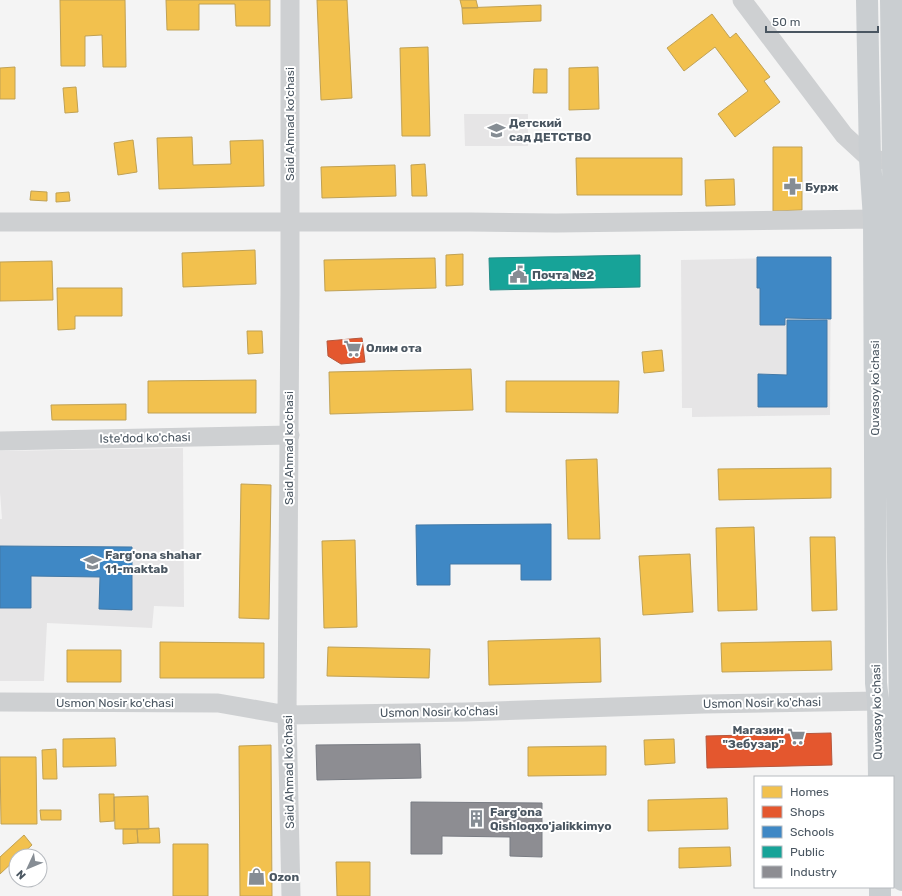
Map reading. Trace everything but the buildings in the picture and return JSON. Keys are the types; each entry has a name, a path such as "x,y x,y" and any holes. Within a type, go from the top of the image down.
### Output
{"main road":[{"name":"Quvasoy koʻchasi","path":"867,0 870,160 874,220 876,676 878,701 879,776"},
{"name":"Quvasoy koʻchasi","path":"891,0 893,161 898,237 901,685 900,758 902,880"}],"street":[{"name":"Said Ahmad ko'chasi","path":"290,0 290,435 287,715 291,896"},
{"path":"742,0 844,135 870,160 893,161"},
{"path":"0,222 470,222 556,224 874,220 898,237"},
{"name":"Iste'dod ko'chasi","path":"0,441 290,435"},
{"name":"Usmon Nosir ko'chasi","path":"0,702 218,704 287,715 466,712 704,704 878,701"}],"shaded area":[{"name":"Детский сад ДЕТСТВО","path":"464,114 528,114 528,146 465,146"},
{"path":"831,257 830,415 692,417 692,408 682,408 681,260"},
{"name":"Farg'ona shahar 11-maktab","path":"183,448 184,607 154,606 152,628 47,623 44,681 0,681 0,519 2,519 0,492 0,451"}],"place":[{"name":"Детский сад ДЕТСТВО","path":"496,130"},
{"name":"Бурж","path":"792,187"},
{"name":"Почта №2","path":"519,275"},
{"name":"Олим ота","path":"353,348"},
{"name":"Farg'ona shahar 11-maktab","path":"92,562"},
{"name":"Магазин \"Зебузар\"","path":"797,737"},
{"name":"Farg'ona Qishloqxo'jalikkimyo","path":"477,819"},
{"name":"Ozon","path":"256,877"}]}
